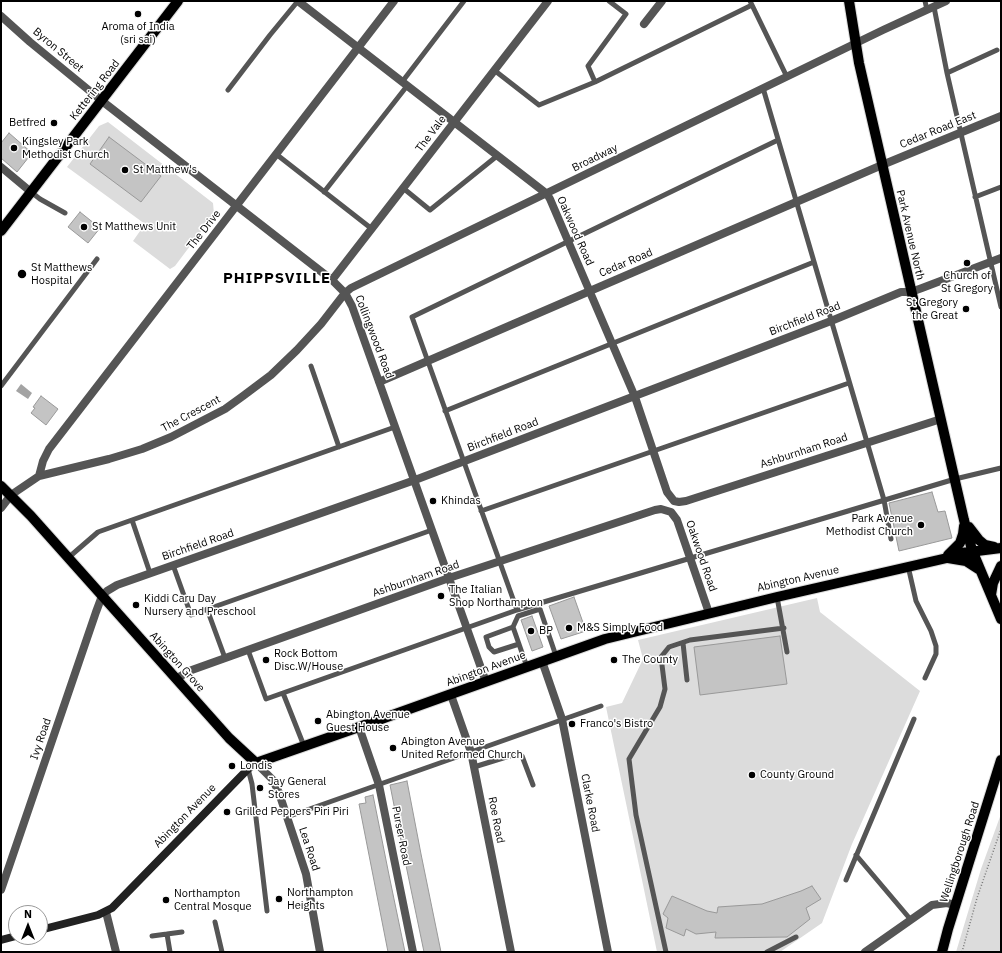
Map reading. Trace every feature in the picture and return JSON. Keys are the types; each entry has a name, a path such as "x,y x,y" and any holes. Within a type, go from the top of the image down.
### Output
{"main road":[{"name":"Park Avenue North","path":"849,1 856,44 882,165 964,520 972,550 1001,619"},
{"name":"Kettering Road","path":"1,231 102,101 174,2"},
{"name":"Abington Grove","path":"1,486 68,558 229,738 252,766"},
{"path":"964,520 978,540 985,545 1000,548"},
{"path":"944,558 960,543 963,534 964,520"},
{"name":"Abington Avenue","path":"48,928 106,912 119,902 252,766 304,746 605,639 777,596 944,558 961,552 1000,548"},
{"path":"944,558 966,561 980,570"},
{"path":"991,595 993,583 1001,566"},
{"name":"Wellingborough Road","path":"942,952 955,905 1001,760"}],"street":[{"name":"Oakwood Road","path":"298,1 547,194 635,396 667,492 674,501"},
{"name":"The Drive","path":"39,476 42,461 49,449 394,1"},
{"name":"The Vale","path":"332,280 548,1"},
{"path":"644,24 662,1"},
{"name":"Broadway","path":"345,294 358,285 763,88 946,1"},
{"name":"Byron Street","path":"1,16 30,42 102,101"},
{"name":"Collingwood Road","path":"102,101 332,280 345,294 352,306 486,682"},
{"name":"Cedar Road East","path":"882,165 1001,116"},
{"name":"Cedar Road","path":"379,382 882,165"},
{"path":"1,167 31,192"},
{"name":"Birchfield Road","path":"102,596 107,590 117,585 415,480 832,321 902,292 911,292 1001,258"},
{"name":"The Crescent","path":"1,508 11,495 39,476 109,459 142,449 171,437 225,409 265,379 297,350 321,324 345,294"},
{"name":"Ashburnham Road","path":"674,501 686,501 941,418"},
{"name":"Ashburnham Road","path":"176,679 189,671 449,578 655,510 667,510"},
{"name":"Oakwood Road","path":"667,510 672,512 675,516 708,613"},
{"name":"Ivy Road","path":"1,890 102,596"},
{"name":"Clarke Road","path":"542,661 562,720 608,952"},
{"name":"Roe Road","path":"450,695 471,752 511,952"},
{"name":"Purser Road","path":"359,727 379,784 413,952"},
{"name":"Lea Road","path":"252,766 273,780 287,817 309,886 320,952"},
{"path":"865,952 936,903 955,905"},
{"path":"106,912 116,952"}],"lane":[{"path":"228,90 298,1"},
{"path":"324,192 464,1"},
{"path":"595,82 588,66 626,14 609,1"},
{"path":"925,1 930,8 947,73 1001,307"},
{"path":"494,70 539,105 595,82 751,3 787,77"},
{"path":"947,73 997,50"},
{"path":"763,88 884,500 891,539"},
{"path":"517,610 412,317 778,140"},
{"path":"276,154 372,229"},
{"path":"403,188 430,210 497,156"},
{"path":"975,197 1001,187"},
{"path":"31,192 40,199 65,213"},
{"path":"1,386 97,259"},
{"path":"445,411 814,262"},
{"path":"311,366 339,447"},
{"path":"481,511 849,383"},
{"path":"68,558 98,532 395,427"},
{"path":"248,650 266,699 517,610 955,479 1001,468"},
{"path":"132,520 150,573"},
{"path":"173,565 191,615 432,530"},
{"path":"908,566 916,601 932,630 936,646 936,654 925,678"},
{"path":"777,596 784,628 787,652"},
{"path":"207,609 225,658"},
{"path":"527,667 513,627 518,616 540,609 556,656"},
{"path":"513,627 486,637 489,647 494,652 519,644"},
{"path":"666,952 636,815 629,759 660,706 665,689 661,657 669,647 690,640 784,628"},
{"path":"683,643 687,680"},
{"path":"283,693 304,746"},
{"path":"287,817 601,706"},
{"path":"846,880 914,719"},
{"path":"474,767 519,754 522,756 533,785"},
{"path":"252,766 252,784 267,911"},
{"path":"856,855 910,920"},
{"path":"215,922 222,952"},
{"path":"152,936 182,932"},
{"path":"167,934 170,952"},
{"path":"767,952 796,937"}],"path":[{"path":"962,952 977,898 1001,829"}],"shaded area":[{"path":"108,122 213,203 214,214 175,266 170,269 133,241 145,224 67,167 99,126"},
{"path":"21,384 32,393 28,399 16,391"},
{"name":"County Ground","path":"817,598 820,612 920,691 852,844 822,923 780,952 657,952 606,707 622,703 643,659 638,640"},
{"path":"1001,814 1001,952 956,952 981,869"}],"building":[{"name":"Kingsley Park Methodist Church","path":"9,133 32,153 17,172 1,158 1,143"},
{"name":"St Matthew's","path":"109,137 161,176 141,202 90,164"},
{"name":"St Matthews Unit","path":"80,212 100,228 88,243 68,227"},
{"path":"41,396 58,409 46,425 31,413 35,408 33,407"},
{"name":"Park Avenue Methodist Church","path":"932,492 938,512 945,511 952,538 899,551 889,503"},
{"path":"574,597 586,631 561,639 549,606"},
{"path":"532,616 543,647 532,651 521,620"},
{"path":"780,636 787,684 700,695 694,647"},
{"path":"407,781 441,952 424,952 403,851 390,785"},
{"path":"373,795 405,952 388,952 359,804 366,803 365,797"},
{"path":"812,886 821,899 806,908 810,919 787,937 715,938 716,932 696,934 686,929 684,936 666,928 668,918 663,914 672,896 707,911 717,913 718,907 762,904"}],"place":[{"name":"Aroma of India (sri sai)","path":"138,14"},
{"name":"Betfred","path":"54,123"},
{"name":"Kingsley Park Methodist Church","path":"14,148"},
{"name":"St Matthew's","path":"125,170"},
{"name":"St Matthews Unit","path":"84,227"},
{"name":"Church of St Gregory","path":"967,263"},
{"name":"St Matthews Hospital","path":"22,274"},
{"name":"St Gregory the Great","path":"966,309"},
{"name":"Khindas","path":"433,501"},
{"name":"Park Avenue Methodist Church","path":"921,525"},
{"name":"The Italian Shop Northampton","path":"441,596"},
{"name":"Kiddi Caru Day Nursery and Preschool","path":"136,605"},
{"name":"M&S Simply Food","path":"569,628"},
{"name":"BP","path":"531,631"},
{"name":"Rock Bottom Disc.W/House","path":"266,660"},
{"name":"The County","path":"614,660"},
{"name":"Abington Avenue Guest House","path":"318,721"},
{"name":"Franco's Bistro","path":"572,724"},
{"name":"Abington Avenue United Reformed Church","path":"393,748"},
{"name":"Londis","path":"232,766"},
{"name":"County Ground","path":"752,775"},
{"name":"Jay General Stores","path":"260,788"},
{"name":"Grilled Peppers Piri Piri","path":"227,812"},
{"name":"Northampton Heights","path":"279,899"},
{"name":"Northampton Central Mosque","path":"166,900"}],"district":[{"name":"PHIPPSVILLE","path":"277,279"}]}
